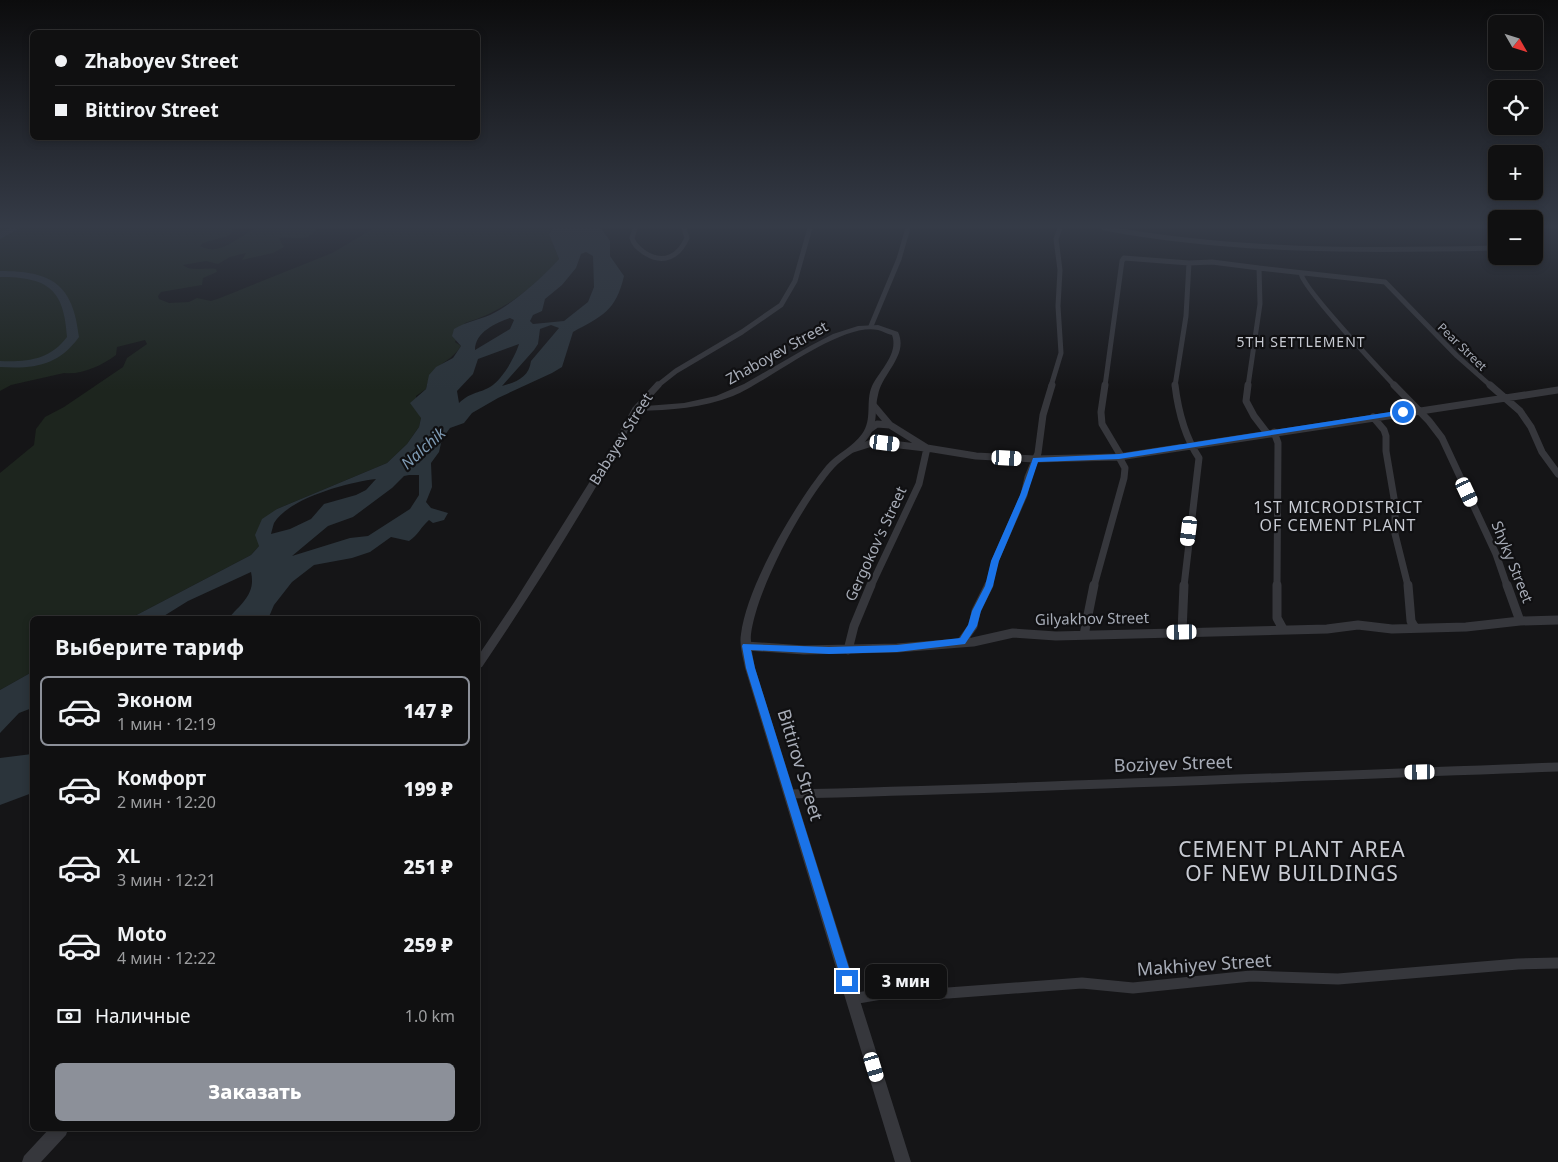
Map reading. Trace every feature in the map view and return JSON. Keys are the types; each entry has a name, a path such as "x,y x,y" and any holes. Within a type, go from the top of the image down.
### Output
{"street":[{"name":"Babayev Street","path":"480,661 518,604 613,451 636,408 667,376 744,331 786,299 793,282"},
{"path":"869,431 873,422 874,391 890,364 898,337 891,330 871,326 889,282"},
{"path":"962,641 972,626 976,611 989,586 995,561 1024,495 1038,453 1044,415 1061,352 1058,306 1059,282"},
{"name":"Pear Street","path":"1119,282 1101,412 1106,432 1120,456"},
{"path":"1182,632 1180,621 1186,557 1199,464 1199,458 1192,445 1177,403 1175,384 1185,324 1188,282"},
{"path":"1260,282 1260,304 1246,401 1254,416 1278,443 1277,618 1283,629"},
{"path":"1305,282 1400,392 1418,410"},
{"name":"Pear Street","path":"1384,282 1450,349 1520,411 1531,427 1542,452 1558,474"},
{"name":"Zhaboyev Street","path":"636,408 672,407 730,395 754,384 819,344 848,331 871,326"},
{"path":"847,451 875,442 976,456 1035,459 1120,456 1558,390"},
{"path":"874,406 898,433 897,438 885,443"},
{"name":"Shyky Street","path":"1418,410 1442,438 1496,554 1520,621"},
{"path":"1373,417 1384,430 1386,436 1386,451 1395,504 1395,534 1408,584 1411,621 1415,628"},
{"path":"869,431 877,424 893,426 927,448"},
{"path":"869,431 875,442"},
{"name":"Bittirov Street","path":"869,431 830,467 813,490 777,554 751,615 746,634 746,646 750,668 903,1162"},
{"name":"Gergokov's Street","path":"848,650 854,626 871,585 919,484 927,448"},
{"path":"1084,635 1094,581 1124,478 1125,468 1120,456"},
{"name":"Gilyakhov Street","path":"746,646 804,650 848,650 897,648 962,641 973,642 1013,633 1084,635 1328,629 1358,625 1392,629 1466,627 1520,621 1558,620"},
{"name":"Boziyev Street","path":"789,794 975,789 1558,767"},
{"name":"Makhiyev Street","path":"852,999 887,993 948,993 1082,983 1133,988 1251,976 1338,979 1518,964 1558,963"},
{"path":"30,1162 58,1131"}],"shaded area":[{"path":"0,282 202,282 202,285 161,292 158,296 159,299 169,303 189,302 197,298 211,301 259,282 537,282 528,290 492,313 465,323 455,342 461,346 456,353 432,373 426,389 416,396 421,418 419,427 407,444 387,463 277,509 259,546 251,555 135,616 30,616 30,673 0,690 0,473 34,445 36,429 45,417 64,407 123,367 127,358 147,344 145,340 117,347 116,355 104,363 78,373 64,373 11,385 0,391"}],"water":[{"name":"Nalchik","path":"536,282 564,282 545,299 542,311 533,315 530,321 533,324 564,321 588,302 594,287 594,282 622,282 612,305 600,316 573,332 562,367 498,398 472,413 464,423 450,428 442,439 439,452 431,463 432,487 426,502 431,508 448,513 444,520 433,523 429,520 409,541 391,537 370,552 352,558 314,565 292,582 274,605 269,616 231,616 250,592 251,572 188,601 164,616 135,616 251,555 259,546 255,535 262,519 277,509 387,463 407,444 419,427 421,418 410,403 426,389 429,375 436,367 453,358 461,346 452,336 454,329 490,315","holes":["510,318 514,320 510,329 475,350 478,338 482,333","551,325 559,328 531,361 525,375 513,383 502,386 534,350 538,344 540,329","519,344 508,368 495,384 467,397 459,403 457,391 473,374 478,359","419,475 419,495 410,509 368,536 350,538 292,556 328,526 353,517 392,488 404,476","376,479 366,490 356,495 324,504 311,519 290,529 271,534 274,523 292,506 320,493"]},
{"path":"30,673 30,709 19,713 0,733 0,690"},
{"path":"30,754 30,794 0,805 0,758"}],"waterway":[{"path":"0,364 32,363 51,358 59,353 73,337 72,322 64,297 47,282"}],"district":[{"name":"5TH SETTLEMENT","path":"1301,342"},
{"name":"1ST MICRODISTRICT OF СEMENT PLANT","path":"1338,516"},
{"name":"CEMENT PLANT AREA OF NEW BUILDINGS","path":"1292,862"}],"route":[{"path":"847,981 750,668 746,646 829,651 897,648 962,641 972,626 976,611 989,586 995,561 1024,495 1035,459 1119,457 1403,412"}]}
